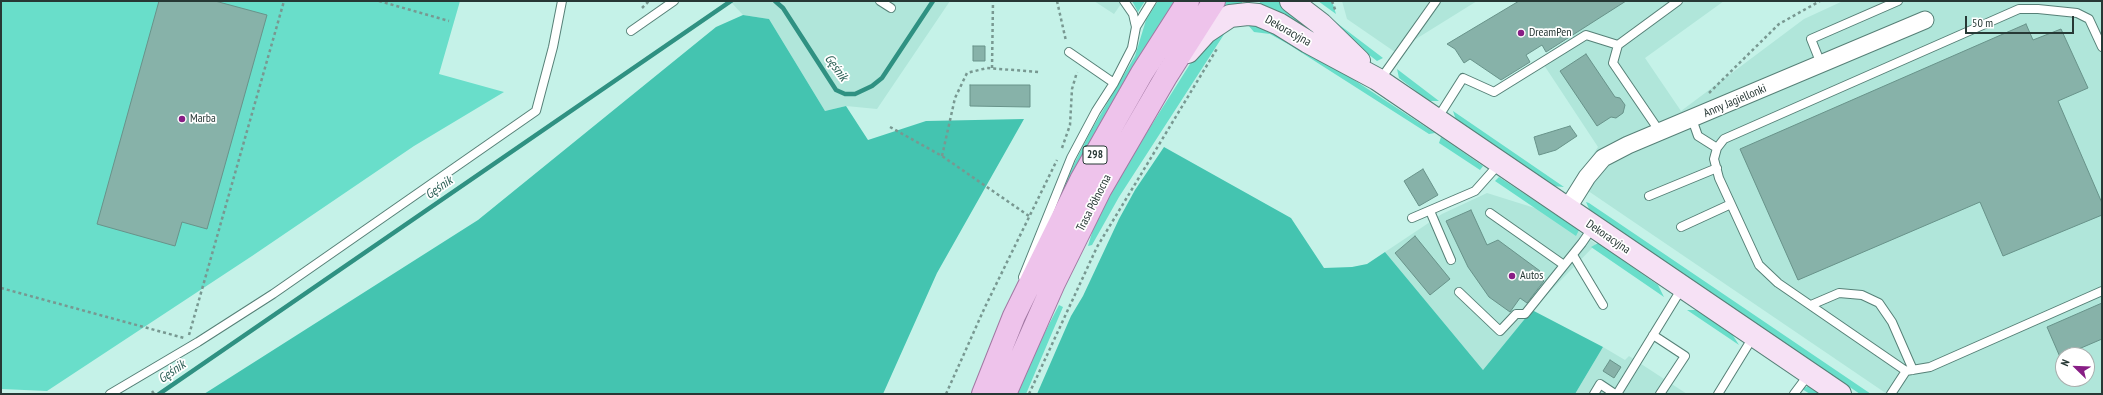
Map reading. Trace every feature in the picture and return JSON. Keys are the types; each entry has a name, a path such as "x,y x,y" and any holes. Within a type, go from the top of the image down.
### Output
{"main road":[{"name":"Trasa Północna","path":"983,394 1014,316 1081,180 1142,73 1188,1"},
{"name":"Trasa Północna","path":"1006,394 1054,283 1100,190 1167,75 1214,1"}],"street":[{"name":"Dekoracyjna","path":"1291,1 1320,24 1378,80"},
{"name":"Dekoracyjna","path":"1167,75 1206,32 1230,16 1248,14 1258,15 1279,24 1308,42 1378,80 1840,394"},
{"name":"Anny Jagiellonki","path":"1567,209 1587,177 1603,158 1660,132 1925,20"}],"lane":[{"path":"110,394 198,342 273,294 536,111 553,47 562,1"},
{"path":"656,14 666,1"},
{"path":"631,31 674,1"},
{"path":"880,1 891,8"},
{"path":"1124,1 1133,14 1136,27"},
{"path":"1014,316 1024,272 1052,201 1071,158 1096,111 1114,83 1132,48 1136,27 1152,1"},
{"path":"1378,80 1436,1"},
{"path":"1660,132 1613,63 1618,45 1678,1"},
{"path":"1821,64 1811,39 1898,1"},
{"path":"2102,47 2089,19 2077,13 2038,9 2019,9 1724,139 1717,148 1714,159 1731,204 1759,265 1778,283 1910,370 1930,367 2102,291"},
{"path":"1436,119 1463,78 1494,92 1586,35 1618,45"},
{"path":"1069,52 1114,83"},
{"path":"1692,119 1698,136 1717,148"},
{"path":"1412,218 1475,191 1500,163"},
{"path":"1649,196 1717,168"},
{"path":"1681,227 1731,204"},
{"path":"1430,211 1451,260"},
{"path":"1490,213 1564,265"},
{"path":"1460,292 1500,331 1516,314 1525,314 1573,255 1593,227"},
{"path":"1573,255 1603,305"},
{"path":"1594,394 1600,384 1616,394 1683,287"},
{"path":"1811,305 1839,293 1862,295 1879,303 1892,322 1910,370"},
{"path":"1653,335 1685,356 1660,394"},
{"path":"1718,394 1754,336"},
{"path":"1891,394 1910,370"},
{"path":"1794,394 1809,373"}],"path":[{"path":"1,288 188,339 284,1"},
{"path":"379,1 449,21"},
{"path":"992,68 993,1"},
{"path":"1057,1 1069,52"},
{"path":"1692,119 1709,93 1779,24 1820,1"},
{"path":"1030,394 1097,247 1220,45"},
{"path":"942,156 955,98 967,73 992,68 1039,72"},
{"path":"946,394 985,307 1065,139 1070,124 1072,89 1077,72"},
{"path":"890,127 942,156 1029,216"}],"shaded area":[{"path":"730,1 950,1 877,109 846,106 825,111 769,19 743,15"},
{"path":"1094,1 1123,1 1114,14"},
{"path":"1342,1 1477,1 1395,52 1347,19"},
{"path":"1582,1 1724,1 1645,58 1681,111 1804,19 1843,1 2102,1 2102,394 1887,394 1575,182 1598,147 1540,59 1594,20"},
{"path":"1487,193 1554,214 1596,244 1532,310 1483,370 1385,252 1442,214"},
{"path":"1603,347 1625,360 1629,356 1687,394 1575,394"}],"green space":[{"path":"1,1 460,1 439,74 504,92 414,146 252,256 47,391 1,389"},
{"path":"1132,1 1145,1 1138,12"},
{"path":"1158,1 1178,1 1054,215 1057,202 1075,162 1092,129 1135,56 1146,20"},
{"path":"1224,1 1242,1 1242,5 1216,12"},
{"path":"1261,1 1284,1 1324,38 1255,9"},
{"path":"1309,1 1383,58 1377,61 1355,44"},
{"path":"1318,1 1332,1 1336,14"},
{"path":"743,15 769,19 825,111 846,106 868,140 926,121 1024,119 937,273 883,394 204,394 478,220 716,27"},
{"path":"1253,21 1348,76 1435,133 1429,134 1288,44 1270,34 1254,32 1248,25"},
{"path":"1232,22 1119,197 1092,245 1088,246 1094,226 1115,183 1190,64 1200,49"},
{"path":"1397,69 1439,101 1429,101 1399,78"},
{"path":"1453,111 1564,187 1553,186 1456,120"},
{"path":"1441,137 1483,166 1480,170 1439,143"},
{"path":"1164,147 1291,218 1324,268 1352,267 1367,264 1385,252 1483,370 1532,310 1603,347 1575,394 1037,394 1071,316 1083,296 1119,219 1135,190"},
{"path":"1499,177 1579,230 1576,236 1495,181"},
{"path":"1586,202 1871,394 1860,394 1590,211"},
{"path":"1598,243 1658,285 1664,297 1591,247"},
{"path":"1059,305 1063,307 1026,394 1013,394"},
{"path":"1687,310 1696,310 1732,334 1739,345"},
{"path":"1808,386 1820,394 1810,394 1802,389"}],"building":[{"name":"Marba","path":"159,1 215,1 267,15 207,229 182,222 175,246 97,224"},
{"name":"DreamPen","path":"1519,1 1626,1 1546,52 1542,45 1526,55 1530,62 1501,80 1470,59 1464,63 1455,49 1447,44"},
{"path":"2026,24 2033,40 2061,29 2088,88 2058,101 2102,203 2102,215 2003,256 1980,202 1798,280 1740,149"},
{"path":"973,46 985,46 985,61 973,61"},
{"path":"1586,54 1615,97 1620,98 1625,105 1623,113 1616,118 1611,117 1597,126 1560,71"},
{"path":"970,85 1030,85 1030,107 970,106"},
{"path":"1570,126 1577,136 1556,150 1539,155 1534,137"},
{"path":"1423,169 1438,195 1419,206 1404,181"},
{"path":"1471,210 1487,245 1498,240 1540,271 1537,275 1544,281 1527,303 1520,298 1510,312 1489,297 1468,267 1446,221"},
{"path":"1415,236 1450,279 1430,295 1395,253"},
{"path":"2102,303 2102,339 2083,347 2056,347 2047,327"},
{"path":"1610,360 1621,367 1614,378 1603,371"}],"waterway":[{"name":"Gęśnik","path":"159,394 731,1"},
{"name":"Gęśnik","path":"775,1 783,8 836,90 845,94 855,94 872,86 882,78 933,1"}],"place":[{"name":"DreamPen","path":"1521,33"},
{"name":"Marba","path":"182,119"},
{"name":"Autos","path":"1512,276"}]}
